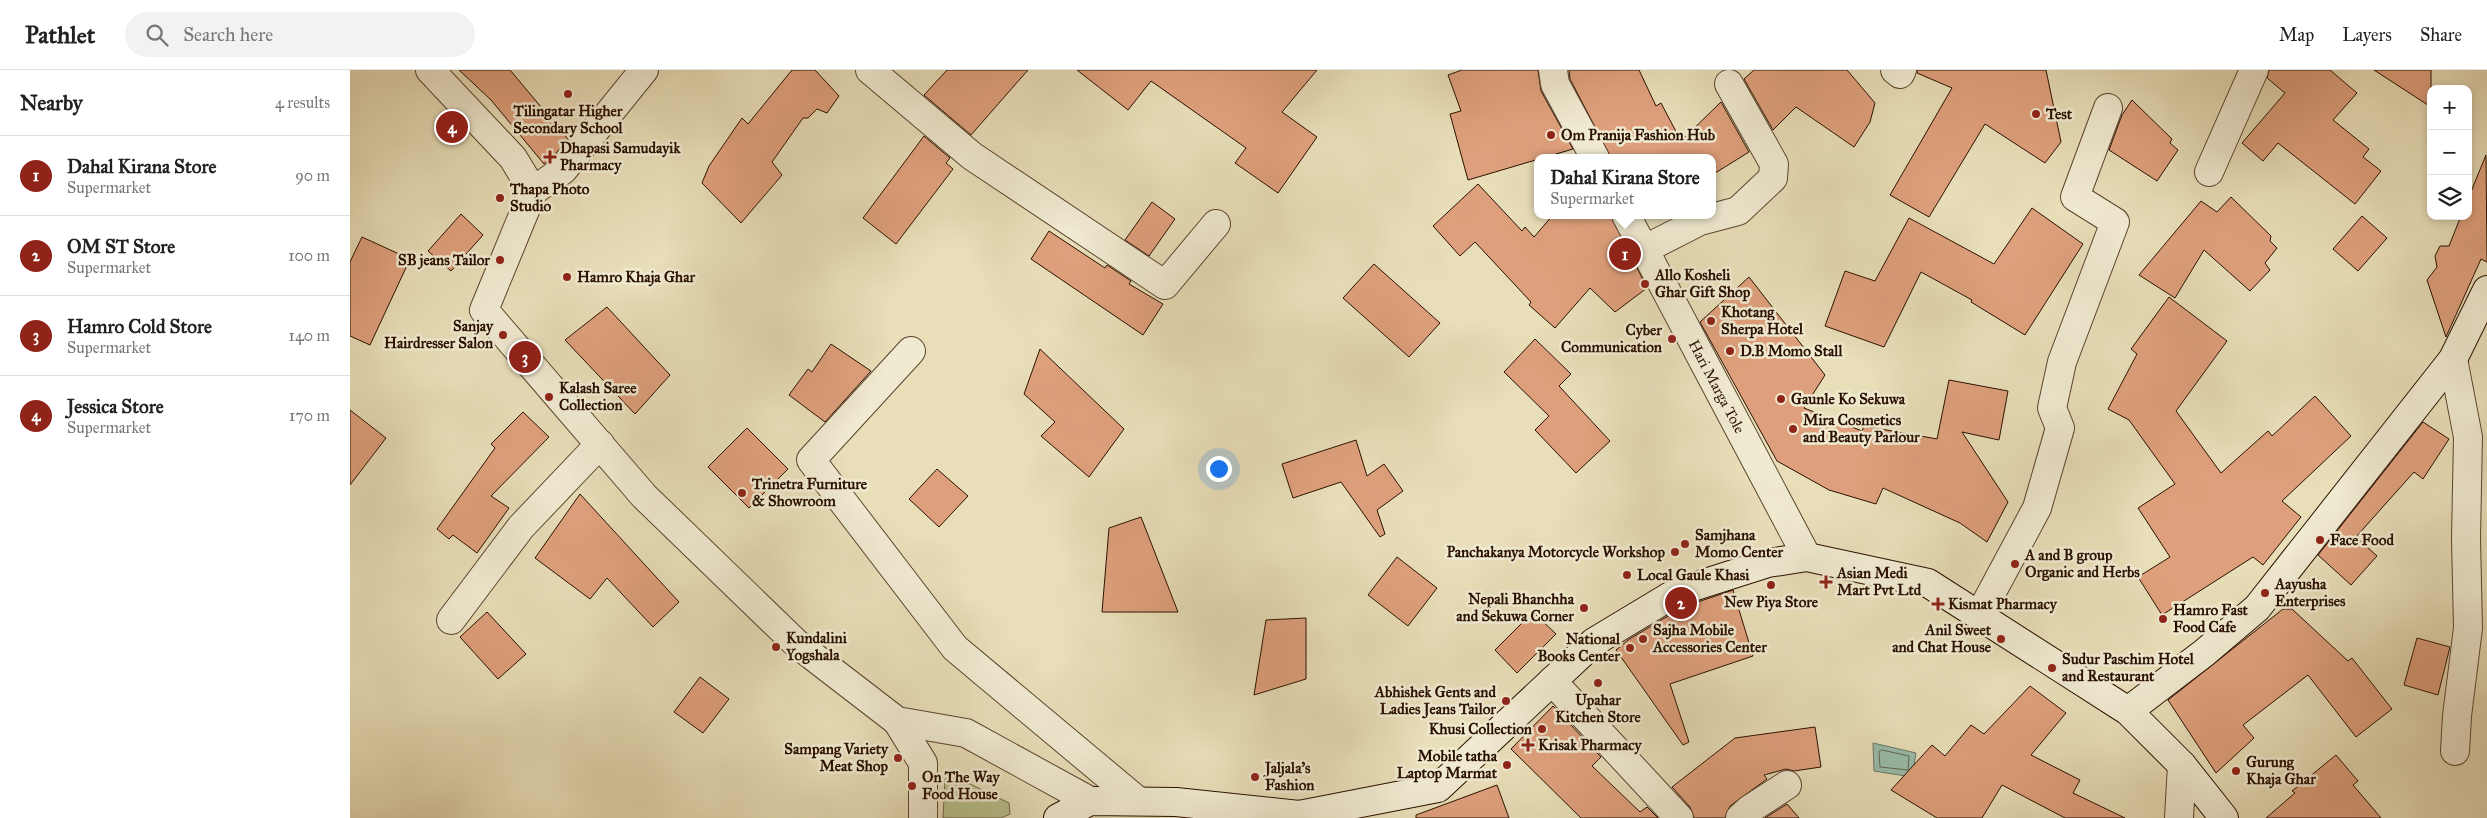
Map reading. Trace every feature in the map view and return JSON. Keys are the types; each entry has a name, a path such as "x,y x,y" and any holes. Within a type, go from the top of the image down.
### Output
{"street":[{"path":"430,70 513,158 534,191"},
{"path":"644,70 563,170 534,191 484,310 644,496 797,644 897,721 923,763 923,818"},
{"path":"870,70 972,156 1165,284 1216,224"},
{"path":"1553,70 1555,84 1593,154"},
{"path":"1895,70 1900,74 1902,70"},
{"path":"2208,172 2254,70"},
{"path":"1716,217 1738,211 1773,178 1774,164 1729,84"},
{"path":"1979,616 2037,508 2060,428 2052,408 2062,362 2115,222 2075,198 2108,108"},
{"name":"Hari Marga Tole","path":"1628,219 1807,557"},
{"path":"1645,249 1708,219"},
{"path":"2128,711 2204,653 2257,608 2453,359 2487,290"},
{"path":"911,351 811,460 955,648 1138,801"},
{"path":"2453,359 2468,437 2466,538 2468,628 2457,716 2455,751"},
{"path":"451,620 521,527 600,444"},
{"path":"1058,818 1090,801 1176,802 1299,815 1438,788 1594,642 1677,592 1768,563 1807,557 1928,583 2128,711 2182,765 2224,818"},
{"path":"1552,681 1679,818"},
{"path":"897,721 966,733 1090,801"},
{"path":"2179,818 2182,765"},
{"path":"1740,818 1750,809 1787,785"}],"shaded area":[{"path":"954,776 1009,803 1010,814 1001,818 943,818 945,779"}],"water":[{"path":"1873,743 1916,753 1912,777 1874,771"}],"building":[{"path":"459,70 510,70 568,139 552,158 544,164 491,100"},
{"path":"792,70 815,70 839,96 827,113 817,109 808,118 803,118 772,162 782,175 741,223 702,183 709,166 742,118 748,124"},
{"path":"947,70 1028,70 971,135 924,95"},
{"path":"1077,70 1317,70 1282,112 1317,137 1278,193 1235,163 1246,148 1151,81 1128,110"},
{"path":"1462,70 1538,70 1541,91 1573,149 1556,154 1534,154 1534,161 1468,180 1450,114 1461,111 1448,75"},
{"path":"1569,70 1639,70 1656,106 1661,103 1681,141 1721,102 1749,152 1716,173 1716,154 1609,154 1570,79"},
{"path":"1754,70 1847,70 1875,103 1870,122 1854,147 1796,107 1773,130 1744,79"},
{"path":"1917,70 2046,70 2061,142 2045,163 1985,124 1929,217 1890,195 1952,88 1917,73"},
{"path":"2269,70 2330,70 2357,93 2333,120 2369,149 2363,157 2381,171 2355,204 2278,143 2263,161 2242,143 2285,93 2267,78"},
{"path":"2374,70 2431,70 2431,85 2427,85 2427,104"},
{"path":"2132,100 2172,139 2170,143 2178,150 2157,181 2109,150 2122,115"},
{"path":"924,136 950,158 946,163 953,169 896,244 863,218"},
{"path":"2486,155 2487,262 2481,259 2446,337 2427,280 2437,267 2435,256 2440,246 2449,246 2459,220 2472,220 2472,189"},
{"path":"1478,184 1522,231 1525,227 1534,237 1550,219 1613,219 1647,288 1615,312 1590,288 1555,328 1529,305 1531,302 1475,242 1460,256 1433,226"},
{"path":"2231,197 2271,236 2270,241 2277,248 2265,263 2270,270 2250,291 2204,250 2175,298 2139,275 2201,201 2217,212"},
{"path":"1152,202 1175,219 1149,256 1125,240"},
{"path":"2032,208 2083,244 2025,335 1971,302 1972,300 1921,272 1884,347 1825,326 1845,271 1875,281 1909,218 1994,264"},
{"path":"461,214 483,235 451,271 428,251"},
{"path":"2362,216 2387,238 2358,271 2333,249"},
{"path":"1049,231 1105,268 1107,265 1131,281 1129,284 1163,304 1143,335 1031,259"},
{"path":"362,237 410,259 370,345 350,336 350,262"},
{"path":"1374,264 1440,323 1409,357 1343,298"},
{"path":"1749,277 1825,375 1804,408 1862,431 1864,426 1937,439 1949,380 2008,391 1999,440 1962,432 2008,502 1987,542 1960,523 1883,488 1876,504 1829,490 1777,461 1700,322"},
{"path":"2169,297 2227,341 2176,411 2221,473 2268,431 2272,436 2315,396 2351,436 2282,501 2301,517 2263,565 2253,557 2162,615 2138,577 2170,557 2138,508 2175,484 2129,420 2108,409 2137,354 2131,349"},
{"path":"607,307 670,375 635,414 565,340"},
{"path":"1535,339 1571,374 1559,386 1610,441 1576,473 1535,430 1549,416 1504,372"},
{"path":"831,344 871,371 825,422 789,395 808,369 812,372"},
{"path":"1040,349 1124,429 1089,477 1041,436 1055,422 1024,394"},
{"path":"350,410 386,438 350,485"},
{"path":"523,412 549,437 491,496 509,508 477,553 453,535 449,539 437,529 495,448 491,444"},
{"path":"2423,422 2449,439 2423,479 2414,472 2356,537 2377,556 2351,585 2318,555"},
{"path":"747,428 788,469 749,508 708,467"},
{"path":"1356,440 1367,476 1384,464 1403,491 1377,510 1385,534 1380,537 1341,482 1293,498 1282,464"},
{"path":"937,469 968,496 939,527 909,499"},
{"path":"580,494 679,602 653,627 607,578 590,599 535,558"},
{"path":"1141,517 1178,612 1102,612 1109,528"},
{"path":"1397,557 1437,588 1408,626 1368,595"},
{"path":"1733,590 1753,656 1670,684 1689,742 1683,745 1616,650 1628,640 1683,607"},
{"path":"2283,609 2292,609 2348,661 2352,658 2392,709 2356,737 2308,675 2243,725 2254,738 2216,773 2168,700"},
{"path":"487,612 526,654 498,679 460,637"},
{"path":"1533,612 1556,634 1517,673 1495,650"},
{"path":"1306,618 1306,679 1254,695 1266,620"},
{"path":"2417,638 2450,647 2438,695 2404,685"},
{"path":"700,677 729,699 703,733 674,712"},
{"path":"2030,686 2066,713 2031,755 2080,780 2073,793 2125,818 2065,818 2002,785 1982,818 1937,818 1891,790 1932,745 1945,756 1971,725 1984,734"},
{"path":"1553,706 1601,757 1592,766 1640,812 1647,807 1658,818 1581,818 1511,749"},
{"path":"1815,727 1821,767 1794,771 1786,769 1764,775 1767,779 1730,806 1725,818 1694,818 1690,807 1672,787 1735,738"},
{"path":"2336,755 2358,781 2353,785 2381,818 2266,818 2295,793 2292,791"},
{"path":"1497,785 1509,818 1416,818 1416,815"},
{"path":"1787,804 1799,818 1765,818"}],"place":[{"name":"Tilingatar Higher Secondary School","path":"568,94"},
{"name":"Test","path":"2036,114"},
{"name":"Jessica Store","path":"452,127"},
{"name":"Om Pranija Fashion Hub","path":"1551,135"},
{"name":"Dhapasi Samudayik Pharmacy","path":"550,157"},
{"name":"Thapa Photo Studio","path":"500,198"},
{"name":"Dahal Kirana Store","path":"1625,254"},
{"name":"SB jeans Tailor","path":"500,260"},
{"name":"Hamro Khaja Ghar","path":"567,277"},
{"name":"Allo Kosheli Ghar Gift Shop","path":"1645,284"},
{"name":"Khotang Sherpa Hotel","path":"1711,321"},
{"name":"Sanjay Hairdresser Salon","path":"503,335"},
{"name":"Cyber Communication","path":"1672,339"},
{"name":"D.B Momo Stall","path":"1730,351"},
{"name":"Hamro Cold Store","path":"525,357"},
{"name":"Kalash Saree Collection","path":"549,397"},
{"name":"Gaunle Ko Sekuwa","path":"1781,399"},
{"name":"Mira Cosmetics and Beauty Parlour","path":"1793,429"},
{"name":"Trinetra Furniture & Showroom","path":"742,493"},
{"name":"Face Food","path":"2320,540"},
{"name":"Samjhana Momo Center","path":"1685,544"},
{"name":"Panchakanya Motorcycle Workshop","path":"1675,552"},
{"name":"A and B group Organic and Herbs","path":"2015,564"},
{"name":"Local Gaule Khasi","path":"1627,575"},
{"name":"Asian Medi Mart Pvt Ltd","path":"1826,582"},
{"name":"New Piya Store","path":"1771,585"},
{"name":"Aayusha Enterprises","path":"2265,593"},
{"name":"OM ST Store","path":"1681,603"},
{"name":"Kismat Pharmacy","path":"1938,604"},
{"name":"Nepali Bhanchha and Sekuwa Corner","path":"1584,608"},
{"name":"Hamro Fast Food Cafe","path":"2163,619"},
{"name":"Sajha Mobile Accessories Center","path":"1643,639"},
{"name":"Anil Sweet and Chat House","path":"2001,639"},
{"name":"Kundalini Yogshala","path":"776,647"},
{"name":"National Books Center","path":"1630,648"},
{"name":"Sudur Paschim Hotel and Restaurant","path":"2052,668"},
{"name":"Upahar Kitchen Store","path":"1598,683"},
{"name":"Abhishek Gents and Ladies Jeans Tailor","path":"1506,701"},
{"name":"Khusi Collection","path":"1542,729"},
{"name":"Krisak Pharmacy","path":"1528,745"},
{"name":"Sampang Variety Meat Shop","path":"898,758"},
{"name":"Mobile tatha Laptop Marmat","path":"1507,765"},
{"name":"Gurung Khaja Ghar","path":"2236,771"},
{"name":"Jaljala's Fashion","path":"1255,777"},
{"name":"On The Way Food House","path":"912,786"}]}
